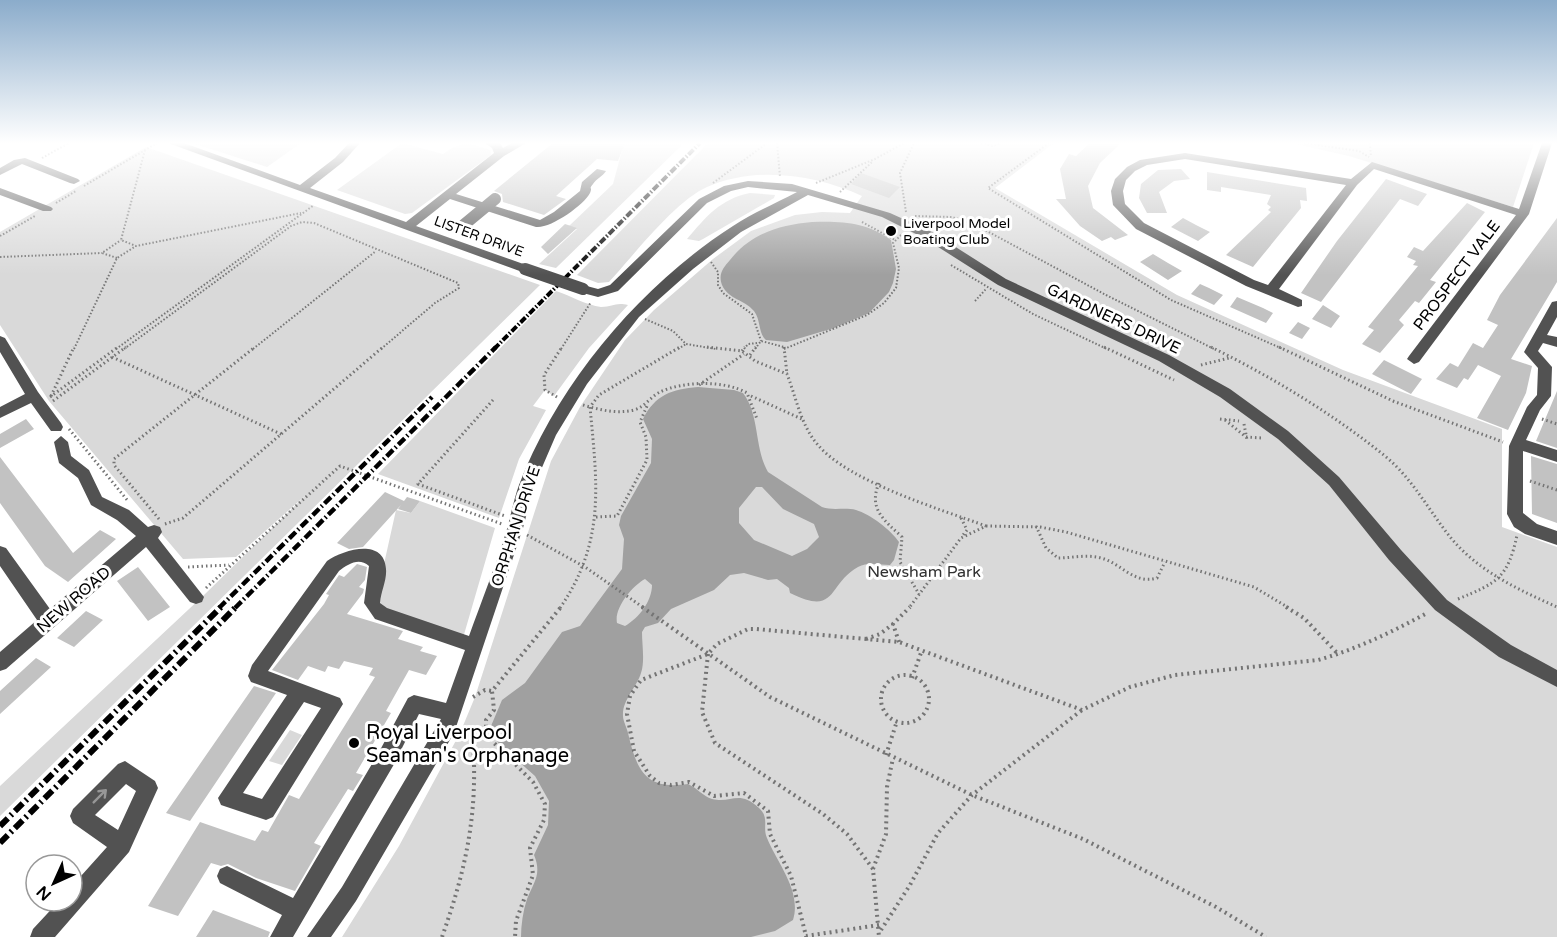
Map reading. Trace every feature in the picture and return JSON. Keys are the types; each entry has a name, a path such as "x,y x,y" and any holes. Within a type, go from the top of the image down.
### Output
{"street":[{"name":"LISTER DRIVE","path":"296,187 583,290 598,293 606,290"},
{"path":"409,226 458,187"},
{"path":"448,195 540,224 558,216 585,192 586,187"},
{"name":"GARDNERS DRIVE","path":"606,290 625,278 704,201 715,193 738,187"},
{"name":"GARDNERS DRIVE","path":"790,187 876,211 912,227 1002,282 1192,374 1225,393 1283,435 1334,481 1395,555 1442,605 1505,651 1557,679"},
{"path":"1118,187 1119,205 1140,226 1250,283 1298,303"},
{"path":"1271,290 1350,187"},
{"path":"1439,187 1523,214"},
{"name":"PROSPECT VALE","path":"1414,359 1523,214 1532,187"},
{"path":"0,191 47,209"},
{"name":"ORPHAN DRIVE","path":"318,937 349,894 447,727 539,454 594,363 634,314 700,256 737,229 808,191"},
{"path":"446,240 495,199"},
{"path":"1557,305 1531,354 1545,367 1551,394 1534,407 1516,445 1515,476 1515,514 1520,522 1557,538"},
{"path":"1539,337 1557,342"},
{"path":"0,341 41,402 58,435 64,459 84,474 96,501 155,531 170,568 196,597"},
{"path":"0,413 41,402"},
{"path":"1516,445 1557,456"},
{"name":"NEW ROAD","path":"0,663 155,531"},
{"path":"0,553 48,621"},
{"path":"300,692 228,798 266,810 334,704 261,677 258,671 333,566 346,556 371,556 377,561 379,569 372,600 374,607 381,614 443,638 476,646"},
{"path":"281,937 386,759 414,704 453,713"},
{"path":"42,937 122,845 148,788 125,771 80,816 122,845"},
{"path":"227,876 297,911"}],"path":[{"path":"102,253 121,240 135,187"},
{"path":"708,187 715,193"},
{"path":"808,191 812,187"},
{"path":"834,198 846,187"},
{"path":"903,187 908,216 937,215 972,222 1106,295 1231,357 1304,400 1386,457 1407,478 1458,545 1472,559 1500,579 1557,607"},
{"path":"989,187 991,191 1172,300 1336,372 1393,401 1516,445"},
{"path":"41,402 325,197"},
{"path":"41,402 117,258 136,246 302,213"},
{"path":"41,402 112,357 291,226 302,222 314,223 458,284 459,288 435,303 183,518 155,531 114,465 114,459 376,250"},
{"path":"862,222 895,240"},
{"path":"699,385 743,352 748,344 759,342 784,347 838,329 868,316 891,293 898,277 892,243 912,227"},
{"path":"121,240 136,246"},
{"path":"0,257 102,253 117,258"},
{"path":"700,256 710,261 718,272 718,285 729,300 752,314 759,342 750,355"},
{"path":"975,302 986,289"},
{"path":"584,312 543,379 548,394 609,412 628,411 647,406"},
{"path":"634,314 673,331 686,344 743,352 755,361 787,374"},
{"path":"515,937 514,926 533,876 529,856 530,845 543,823 546,812 545,804 530,780 486,735 486,720 494,710 492,691 575,588 585,567 596,517 597,489 590,407 599,395 686,344"},
{"path":"784,347 787,374 804,420 819,446 851,470 986,526 1036,526 1066,532 1227,578 1276,599 1304,618 1339,655"},
{"path":"112,357 283,435"},
{"path":"596,517 617,516 646,465 648,440 640,422 647,406 661,392 699,385 740,388 749,396 804,420"},
{"path":"749,396 757,419"},
{"path":"493,400 418,484 516,524 666,622 770,697 972,795 1083,838 1216,907 1266,937"},
{"path":"1244,422 1222,419 1246,437 1283,435"},
{"path":"58,435 68,427 132,506"},
{"path":"196,597 340,466 516,524"},
{"path":"1515,476 1557,490"},
{"path":"879,483 875,492 875,507 880,519 902,537 900,562 919,594"},
{"path":"862,640 880,634 893,624 919,594 967,530 960,516"},
{"path":"880,931 910,885 938,832 972,795 1082,710 1130,687 1175,675 1318,660 1370,644 1442,605 1495,584 1512,564 1520,522"},
{"path":"961,538 986,526"},
{"path":"1036,526 1046,548 1058,558 1099,556 1130,574 1148,580 1157,578 1165,562"},
{"path":"170,568 231,565"},
{"path":"893,624 899,642"},
{"path":"879,925 806,937 791,876 770,834 768,811 744,793 714,796 689,782 671,785 659,783 650,776 634,751 627,714 630,696 641,680 708,654 717,644 748,629 899,642 1082,710"},
{"path":"912,678 922,650"},
{"path":"708,654 702,712 715,743 823,814 847,834 873,868"},
{"path":"895,677 912,678 924,687 929,698 927,712 913,722 897,721 885,712 880,694 888,681 895,677"},
{"path":"886,755 897,721"},
{"path":"442,937 468,863 476,811 473,742 486,735"},
{"path":"879,937 873,868 886,834 887,787 893,758"}],"green space":[{"path":"78,187 259,187 540,285 0,816 0,786 204,595 307,494 236,557 183,559 49,401 0,325 0,232"},
{"path":"342,187 448,187 412,213 405,214 337,190"},
{"path":"610,187 639,187 556,268 539,264 577,229 569,226"},
{"name":"Newsham Park","path":"665,187 708,187 668,216 609,282 598,283 577,275"},
{"name":"Newsham Park","path":"840,187 997,187 995,188 1177,295 1343,370 1502,429 1502,527 1557,547 1557,937 342,937 399,846 460,733 475,697 551,461 580,407 625,340 654,310 713,259 751,231 795,215 822,212 850,213 862,196"},
{"path":"1448,187 1520,187 1513,207"},
{"path":"750,193 775,195 774,198 699,241 687,239 707,216 722,204"},
{"path":"556,291 595,306 628,305 589,348 554,396 545,390 533,406 546,410 519,459 499,518 378,474"},
{"path":"420,501 495,528 463,638 381,607 378,591 396,510 411,513"},
{"path":"290,730 302,735 282,765 269,761"}],"shaded area":[{"path":"812,222 863,226 891,240 896,269 893,283 889,292 869,313 834,328 787,342 766,340 754,311 725,290 721,281 722,271 738,251 757,237 789,225"},
{"path":"689,388 734,390 743,393 752,411 761,453 768,472 822,507 852,509 868,515 886,528 899,542 894,560 890,565 870,564 858,567 848,574 824,600 805,599 790,593 789,588 777,579 768,580 744,573 730,575 714,590 671,609 658,623 645,627 642,632 642,668 623,710 631,747 640,768 653,781 662,784 688,784 712,799 746,799 759,808 764,815 767,838 791,888 795,909 793,920 775,931 751,937 521,937 524,908 537,873 534,855 548,825 549,801 535,776 500,745 494,737 491,726 502,700 525,683 562,632 580,626 622,569 624,539 619,525 621,516 651,463 652,439 643,419 659,399 672,392","holes":["756,487 762,487 783,509 814,524 819,537 807,549 792,556 754,540 739,523 739,508","645,579 652,585 650,597 644,608 625,626 617,623 621,604"]}],"building":[{"path":"499,187 566,187 556,196 566,199 544,215 503,202 502,194 494,191"},
{"path":"858,187 900,187 889,198"},
{"path":"1064,187 1088,187 1093,208 1128,235 1115,240 1111,237 1102,241 1080,226 1056,199 1066,199"},
{"path":"1141,187 1166,187 1159,192 1167,213 1147,213 1139,198"},
{"path":"1207,187 1298,187 1306,188 1307,201 1300,200 1301,208 1253,267 1226,255 1271,212 1268,210 1271,207 1267,204 1271,195 1221,187 1221,192 1207,190"},
{"path":"1380,187 1407,187 1427,194 1418,206 1400,199 1321,302 1301,293 1337,241"},
{"path":"1467,203 1485,212 1430,280 1436,282 1419,303 1415,301 1399,320 1404,325 1380,353 1362,344 1374,330 1368,327 1418,266 1413,265 1416,261 1407,257 1414,247 1423,251"},
{"path":"1183,218 1210,232 1198,241 1171,227"},
{"path":"1557,218 1557,282 1511,359 1532,366 1526,393 1508,430 1477,418 1501,376 1478,365 1468,380 1464,378 1457,388 1436,379 1450,363 1458,367 1473,343 1483,348 1498,325 1487,320 1500,295"},
{"path":"565,224 577,228 548,254 541,247"},
{"path":"1153,254 1182,271 1168,280 1140,262"},
{"path":"1200,284 1223,295 1214,305 1191,294"},
{"path":"1237,297 1273,313 1266,323 1230,307"},
{"path":"1323,305 1340,316 1331,328 1312,319"},
{"path":"1298,322 1310,328 1302,339 1289,333"},
{"path":"1384,360 1422,379 1411,394 1372,374"},
{"path":"1557,391 1557,448 1536,441"},
{"path":"26,419 34,429 0,448 0,434"},
{"path":"1531,456 1557,464 1557,523 1532,514"},
{"path":"0,457 73,553 100,530 116,539 68,582 45,566 0,503"},
{"path":"385,492 404,501 407,497 420,501 411,513 398,509 401,505 363,547 349,549 337,543"},
{"name":"Royal Liverpool Seaman's Orphanage","path":"357,564 367,567 365,580 359,587 364,589 347,614 403,631 398,639 423,647 420,651 437,656 426,675 409,670 386,711 391,713 356,773 363,775 353,791 348,789 314,843 321,846 295,891 256,878 228,864 221,866 211,863 178,916 148,906 200,822 255,841 262,830 268,832 289,795 299,799 375,677 369,675 373,668 344,661 339,669 328,666 325,672 308,666 298,680 272,670 324,604 329,595 326,594 339,575 344,577"},
{"path":"138,567 170,607 148,621 117,581"},
{"path":"86,611 103,620 74,647 57,638"},
{"path":"36,658 51,667 0,714 0,691"},
{"path":"254,686 276,693 190,821 166,813"},
{"path":"213,910 270,932 268,937 196,937"}],"railway":[{"path":"0,843 656,187"},
{"path":"219,608 432,397"},
{"path":"0,826 221,607"}],"place":[{"name":"Liverpool Model Boating Club","path":"891,231"},
{"name":"Royal Liverpool Seaman's Orphanage","path":"354,743"}]}
